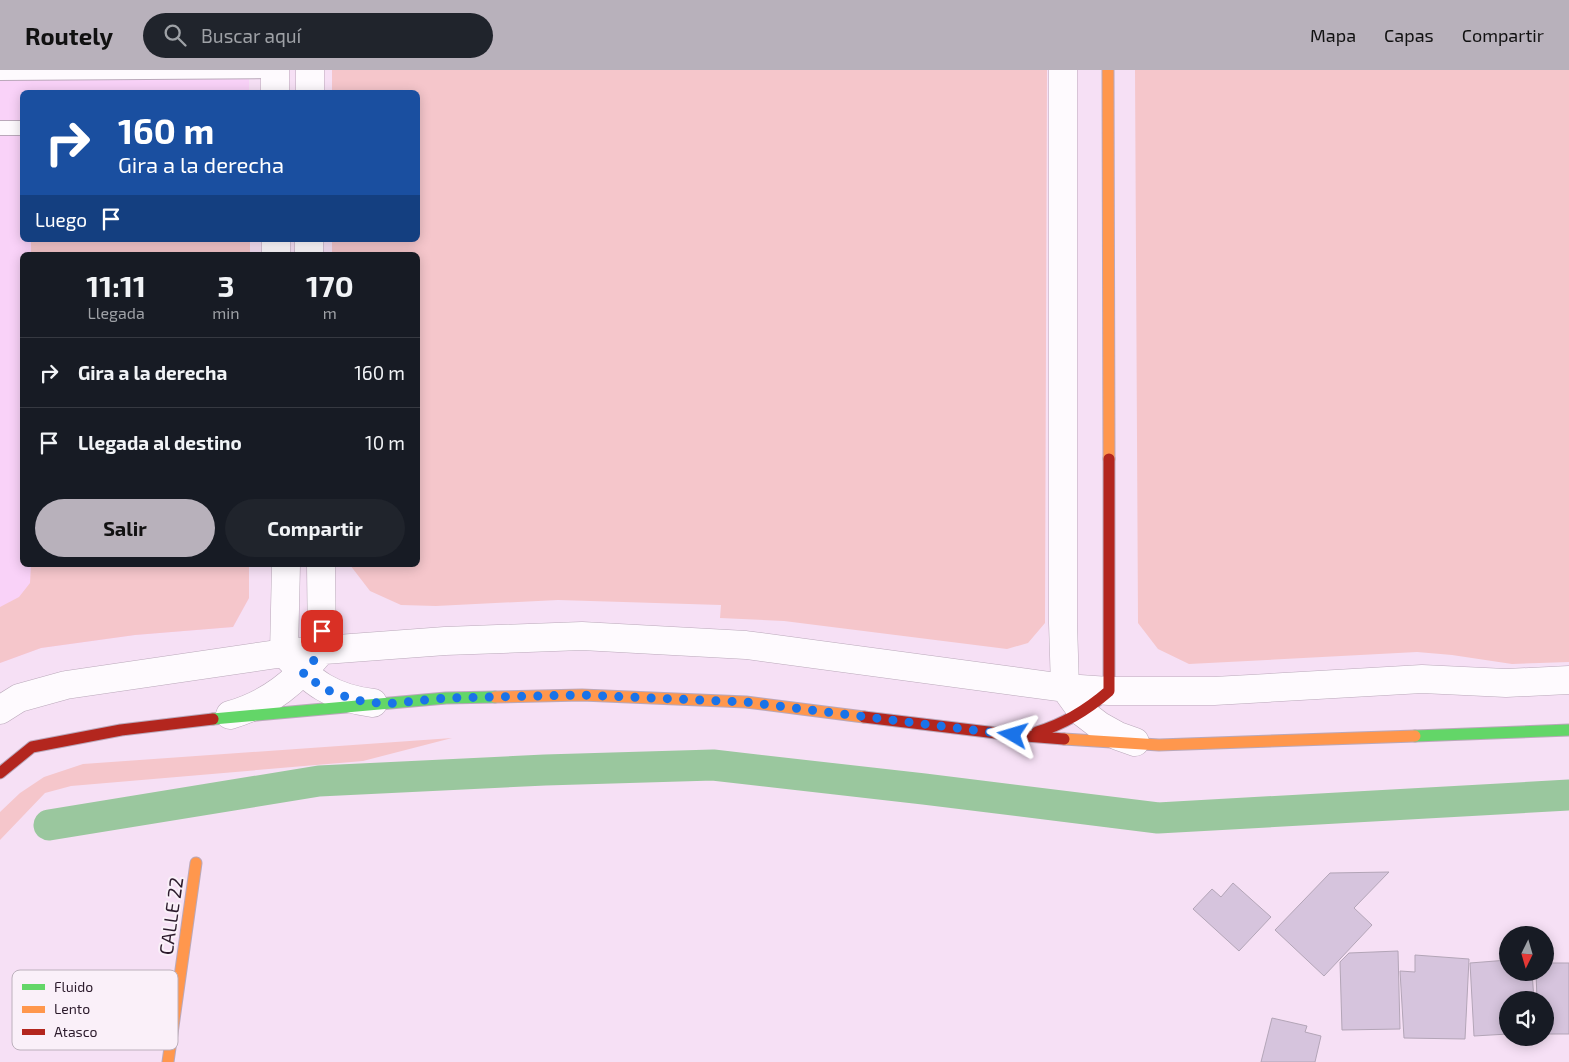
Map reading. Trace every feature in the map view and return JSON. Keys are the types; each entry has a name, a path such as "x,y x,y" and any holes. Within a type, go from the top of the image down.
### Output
{"street":[{"path":"275,70 275,90"},
{"path":"310,70 310,90"},
{"path":"1063,70 1063,623 1065,688 1083,713 1100,726 1118,736 1138,743 1159,745"},
{"path":"1013,735 1032,734 1067,723 1083,713 1109,691 1108,70"},
{"path":"286,567 284,653 303,674 327,690 355,700 385,704"},
{"path":"217,719 255,706 276,694 303,674 322,650 321,567"},
{"path":"0,710 20,698 66,685 284,653 445,641 582,636 746,644 1065,688 1109,691 1214,691 1422,679 1506,683 1569,680"},
{"path":"0,773 32,747 121,730 217,719 446,698 582,695 746,702 1013,735 1159,745 1569,730"},
{"name":"CALLE 22","path":"178,991 196,863"}],"lane":[{"path":"0,72 275,70"},
{"path":"0,128 20,128"}],"shaded area":[{"path":"0,70 249,70 249,90 20,90 20,242 250,242 250,252 20,252 20,567 249,567 249,598 233,627 135,635 41,648 0,663"},
{"path":"332,70 1047,70 1045,623 1028,643 1007,649 784,621 720,618 721,605 558,600 436,606 401,605 370,591 352,567 420,567 420,252 332,252 332,242 420,242 420,90 332,90"},
{"path":"1135,70 1569,70 1569,662 1512,664 1417,652 1189,664 1158,649 1138,623"},
{"path":"31,242 250,242 250,252 31,252"},
{"path":"31,567 249,567 249,598 233,627 135,635 41,648 0,663 0,607 19,597 30,583"},
{"path":"452,738 363,761 71,786 45,793 0,840 0,812 20,793 44,777 83,764"}],"building":[{"path":"1389,872 1354,908 1372,925 1324,976 1275,930 1330,873"},
{"path":"1233,883 1271,917 1239,951 1193,909 1212,889 1221,897"},
{"path":"1398,951 1400,1029 1342,1030 1340,962 1349,953"},
{"path":"1415,955 1469,959 1465,1039 1404,1038 1400,971 1415,972"},
{"path":"1499,961 1499,981 1533,981 1533,991 1499,991 1499,1035 1474,1036 1470,963"},
{"path":"1554,963 1569,963 1569,1034 1554,1034 1554,991 1537,991 1536,981 1554,981"},
{"path":"1272,1018 1307,1026 1305,1032 1321,1036 1315,1062 1261,1062"}],"waterway":[{"path":"49,825 319,781 545,770 713,765 1158,818 1569,795"}],"traffic: fast":[{"path":"213,719 446,698 495,697"},
{"path":"1415,736 1569,730"}],"traffic: slow":[{"path":"1108,70 1109,459"},
{"path":"495,697 582,695 746,702 864,717"},
{"path":"1064,739 1159,745 1415,736"},
{"path":"178,991 196,863"},
{"path":"168,1062 170,1050"}],"traffic: jam":[{"path":"1037,732 1075,716 1109,691 1109,459"},
{"path":"864,717 1013,735 1064,739"},
{"path":"0,773 32,747 121,730 213,719"}],"route":[{"path":"322,631 322,650 303,674 327,690 355,700 385,704 446,698 582,695 746,702 1013,735"}]}
